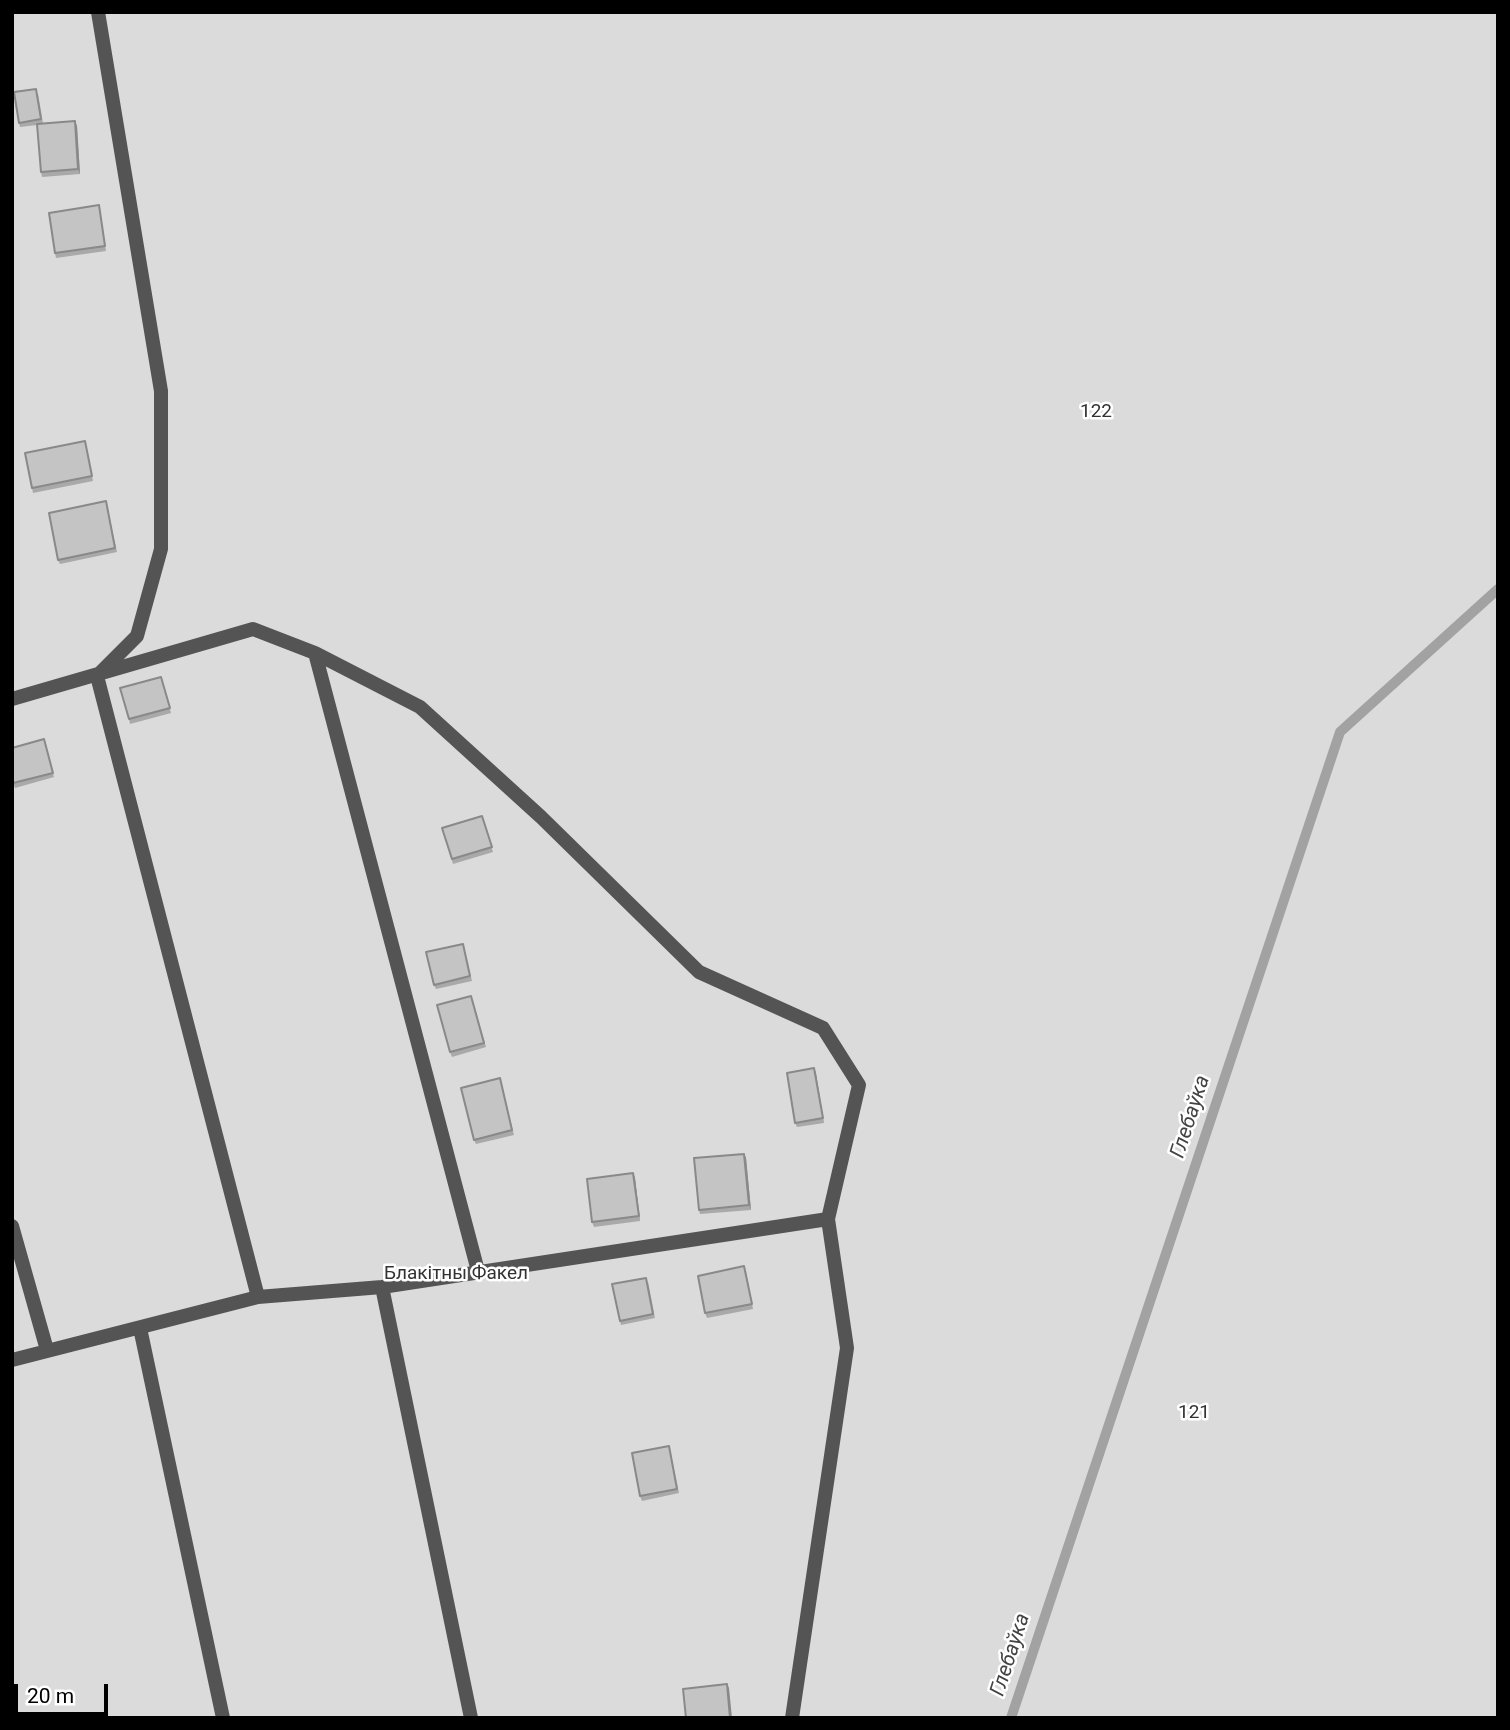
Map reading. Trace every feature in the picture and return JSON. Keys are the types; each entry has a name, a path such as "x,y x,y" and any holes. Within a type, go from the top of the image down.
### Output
{"lane":[{"path":"97,676 138,636 161,549 161,391 99,12"},
{"path":"12,699 253,629 315,653 420,707 541,817 699,972 823,1028 859,1085 828,1219 847,1348 792,1718"},
{"path":"315,653 478,1271"},
{"path":"97,676 258,1297"},
{"path":"12,1360 258,1297 382,1287 828,1219"},
{"path":"12,1226 47,1350"},
{"path":"382,1287 471,1718"},
{"path":"140,1328 223,1718"}],"green space":[{"path":"12,12 1498,12 1498,1718 12,1718"}],"building":[{"path":"36,89 41,119 19,123 14,92"},
{"path":"75,121 78,169 41,172 37,124"},
{"path":"99,205 105,246 55,253 49,213"},
{"path":"85,441 92,476 32,488 25,453"},
{"path":"106,501 115,548 58,560 49,513"},
{"path":"161,677 170,708 129,719 120,688"},
{"path":"44,739 53,773 13,783 12,748"},
{"path":"482,816 492,847 452,859 442,828"},
{"path":"463,944 470,976 434,985 426,952"},
{"path":"471,996 484,1043 450,1052 437,1005"},
{"path":"814,1068 823,1118 795,1123 787,1073"},
{"path":"500,1078 512,1130 474,1140 461,1088"},
{"path":"744,1154 749,1205 699,1210 694,1158"},
{"path":"633,1173 639,1216 592,1222 587,1179"},
{"path":"744,1266 752,1304 705,1313 698,1276"},
{"path":"646,1278 653,1314 620,1321 612,1284"},
{"path":"669,1446 677,1489 640,1496 632,1453"},
{"path":"727,1684 730,1718 686,1718 683,1689"}],"waterway":[{"name":"Глебаўка","path":"1011,1718 1340,732 1498,589"}],"park label":[{"name":"122","path":"1096,412"},
{"name":"Блакітны Факел","path":"456,1274"},
{"name":"121","path":"1194,1413"}]}
